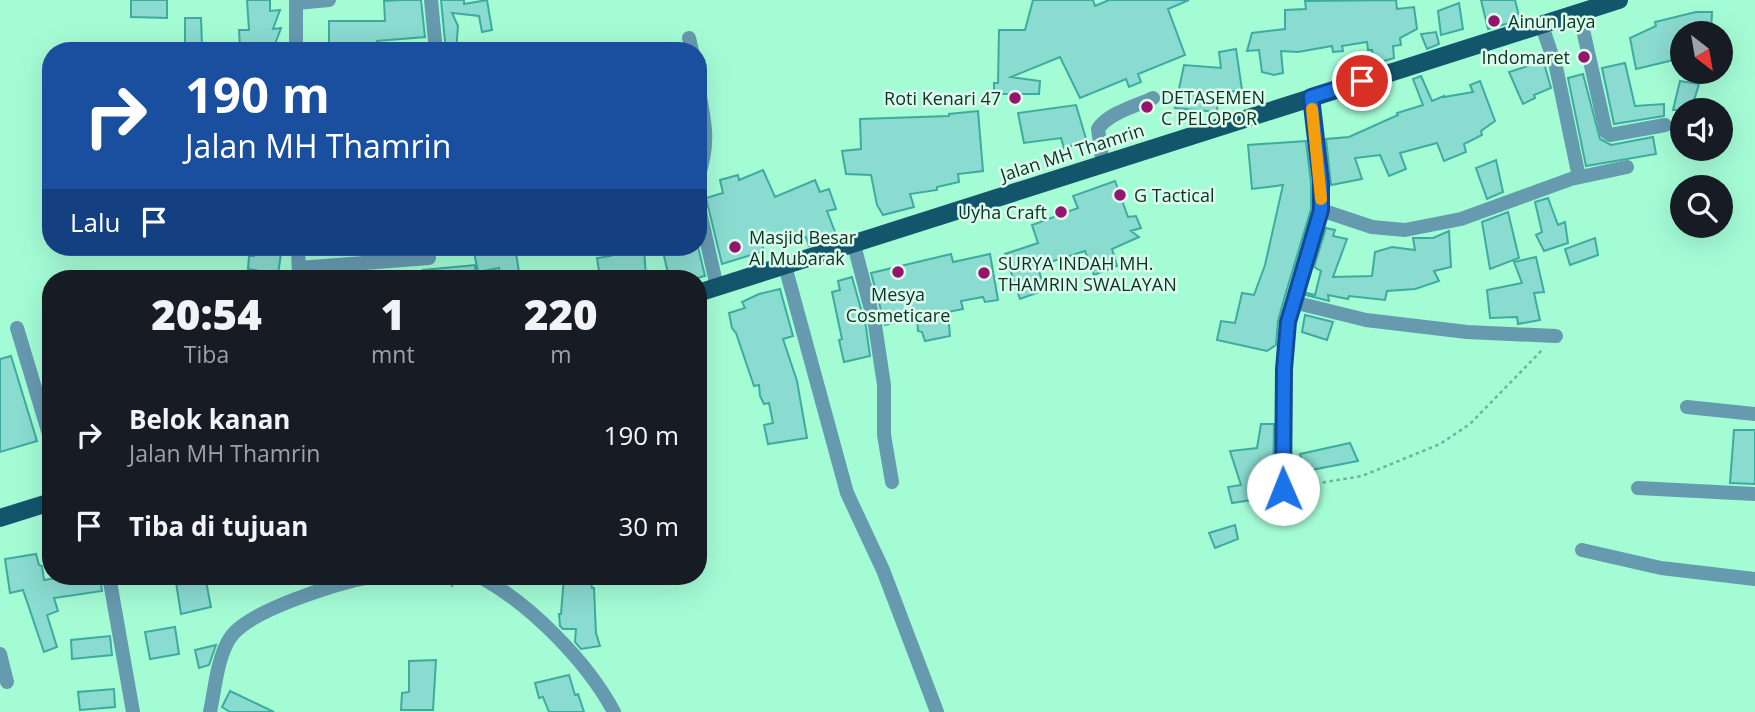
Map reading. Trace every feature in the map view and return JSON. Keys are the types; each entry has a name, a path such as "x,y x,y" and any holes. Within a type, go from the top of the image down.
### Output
{"main road":[{"name":"Jalan MH Thamrin","path":"707,290 1619,0"},
{"path":"0,518 42,505"}],"street":[{"path":"296,42 296,1 329,0"},
{"path":"431,0 435,42"},
{"path":"1578,12 1606,132 1610,135 1665,125"},
{"path":"1541,23 1556,67 1580,177"},
{"path":"1283,489 1284,369 1288,322 1321,210 1321,182 1311,97"},
{"path":"1103,165 1098,130 1100,125 1120,112 1153,98"},
{"path":"1321,210 1372,227 1405,230 1461,219 1580,177 1627,167"},
{"path":"707,243 717,287"},
{"path":"854,245 875,325 882,373 884,435 891,482"},
{"path":"325,270 429,258"},
{"path":"785,266 847,494 883,570 937,712"},
{"path":"1293,302 1366,320 1467,332 1556,336"},
{"path":"17,328 42,411"},
{"path":"1687,407 1755,414"},
{"path":"1638,488 1755,494"},
{"path":"1583,550 1661,568 1755,579"},
{"path":"111,585 133,712"},
{"path":"210,712 223,654 229,639 237,630 265,613 309,593 335,585"},
{"path":"492,585 524,606 584,667 603,690 614,712"},
{"path":"0,654 7,682"}],"path":[{"path":"1283,489 1362,476 1440,444 1470,424 1556,336"}],"building":[{"path":"131,0 167,0 167,18 131,17"},
{"path":"247,0 270,0 270,11 280,10 273,29 281,28 276,42 240,42 239,30 249,30"},
{"path":"421,0 425,37 377,42 329,42 329,21 385,21 384,1"},
{"path":"441,0 464,0 464,4 487,0 492,30 482,32 479,16 452,13 458,26 457,42 445,42"},
{"path":"1033,0 1093,0 1095,6 1109,0 1189,0 1168,9 1185,55 1138,74 1141,82 1129,87 1126,79 1080,98 1060,57 1011,77 1040,81 1039,94 994,94 994,83 998,83 999,30 1025,30"},
{"path":"1396,0 1397,9 1414,7 1417,29 1400,38 1401,45 1393,46 1394,58 1374,64 1372,50 1368,50 1367,42 1342,46 1343,51 1333,52 1332,46 1298,52 1281,51 1283,73 1274,75 1262,72 1259,50 1247,51 1252,33 1285,29 1285,10 1306,9 1305,1"},
{"path":"1481,0 1515,0 1520,20 1488,29"},
{"path":"1459,3 1463,29 1441,35 1438,11"},
{"path":"1696,12 1712,12 1712,21 1670,21 1670,61 1636,69 1630,38 1656,26 1655,22"},
{"path":"185,18 201,18 202,42 185,42"},
{"path":"1436,32 1439,44 1427,49 1421,34"},
{"path":"1236,49 1242,90 1218,94 1217,112 1175,108 1184,65 1221,68 1219,52"},
{"path":"1542,56 1551,88 1534,95 1535,98 1523,104 1509,72 1528,66 1526,61"},
{"path":"1625,63 1635,106 1664,104 1664,116 1614,124 1602,68"},
{"path":"1583,74 1600,139 1611,145 1653,137 1656,154 1586,166 1568,78"},
{"path":"1421,76 1432,101 1444,96 1473,92 1470,85 1480,81 1495,121 1481,131 1482,135 1464,144 1466,152 1444,161 1437,143 1400,153 1406,169 1389,176 1380,155 1355,158 1362,179 1331,185 1326,139 1349,137 1398,115 1397,113 1423,105 1413,79"},
{"path":"1679,84 1699,84 1695,98 1676,98"},
{"path":"1076,105 1087,142 1064,148 1061,138 1024,143 1018,113"},
{"path":"978,111 983,171 958,174 959,182 937,187 937,190 910,194 914,207 883,215 877,205 871,175 846,174 842,151 861,149 860,119 949,116"},
{"path":"1306,141 1311,209 1278,321 1276,345 1267,351 1217,340 1221,321 1235,323 1242,293 1254,295 1265,265 1283,185 1252,189 1248,145"},
{"path":"1496,160 1503,192 1487,199 1476,168"},
{"path":"763,170 775,197 815,180 820,192 829,189 836,209 827,211 837,237 809,246 806,237 791,243 788,234 762,244 764,251 722,264 707,198 723,193 720,180 738,175 739,180"},
{"path":"1115,181 1128,217 1136,216 1141,228 1131,231 1139,237 1112,249 1117,266 1094,275 1085,251 1044,264 1045,269 1039,271 1045,290 1020,299 1005,254 1038,243 1032,225 1078,208 1073,196"},
{"path":"1548,198 1558,225 1565,222 1568,243 1544,251 1536,235 1542,232 1535,202"},
{"path":"1508,212 1519,258 1490,269 1482,222"},
{"path":"1326,228 1335,230 1333,236 1347,239 1333,277 1372,276 1375,252 1392,247 1415,250 1413,238 1433,238 1449,231 1451,267 1434,271 1439,281 1415,289 1387,291 1385,300 1349,296 1348,299 1328,295 1329,301 1306,295 1315,295 1321,271 1314,267"},
{"path":"1595,238 1598,255 1570,265 1565,249"},
{"path":"951,254 953,262 990,254 998,300 985,302 983,297 961,301 963,309 948,312 950,336 925,341 922,332 918,331 917,317 885,325 871,273"},
{"path":"249,256 281,256 279,270 248,269"},
{"path":"475,256 516,256 519,270 478,270"},
{"path":"645,256 645,270 599,270 597,258"},
{"path":"664,256 700,256 704,270 667,270"},
{"path":"1536,257 1544,292 1534,293 1540,320 1518,324 1517,317 1490,318 1487,290 1522,283 1514,262"},
{"path":"475,265 475,270 423,270"},
{"path":"852,277 866,327 870,356 844,362 832,292 840,290 838,281"},
{"path":"780,289 793,336 783,339 797,381 807,438 768,444 764,425 773,423 769,403 764,404 759,385 754,386 729,313 745,308 742,302 759,294"},
{"path":"1305,315 1333,322 1327,340 1302,332"},
{"path":"11,356 37,441 0,452 0,359"},
{"path":"1261,424 1274,424 1273,489 1255,490 1258,499 1232,503 1228,487 1241,485 1230,451 1257,448"},
{"path":"1734,430 1755,430 1755,484 1730,483"},
{"path":"1350,443 1358,461 1306,471 1300,454"},
{"path":"1235,525 1238,539 1215,548 1209,533"},
{"path":"36,554 39,565 42,566 42,585 101,585 102,591 54,598 58,611 47,615 57,647 44,652 23,590 10,593 5,559"},
{"path":"176,585 207,585 211,607 181,614"},
{"path":"563,585 592,585 594,588 596,633 600,646 581,649 575,642 576,629 563,629 560,626"},
{"path":"175,627 179,654 150,659 145,632"},
{"path":"110,636 112,655 72,659 71,640"},
{"path":"216,645 209,665 199,668 195,650"},
{"path":"436,660 433,710 401,710 402,693 409,692 409,661"},
{"path":"569,675 584,712 549,712 543,697 539,698 535,683"},
{"path":"114,689 115,707 80,710 78,692"},
{"path":"230,691 274,712 230,712 222,707"}],"slow traffic":[{"path":"1312,109 1321,199"}],"place":[{"name":"Ainun Jaya","path":"1494,21"},
{"name":"Indomaret","path":"1584,57"},
{"name":"Roti Kenari 47","path":"1015,98"},
{"name":"DETASEMEN C PELOPOR","path":"1147,107"},
{"name":"G Tactical","path":"1120,195"},
{"name":"Uyha Craft","path":"1061,212"},
{"name":"Masjid Besar Al Mubarak","path":"735,247"},
{"name":"Mesya Cosmeticare","path":"898,272"},
{"name":"SURYA INDAH MH. THAMRIN SWALAYAN","path":"984,273"}],"route":[{"path":"1283,489 1282,427 1288,322 1321,210 1321,182 1311,97 1362,81"}]}
